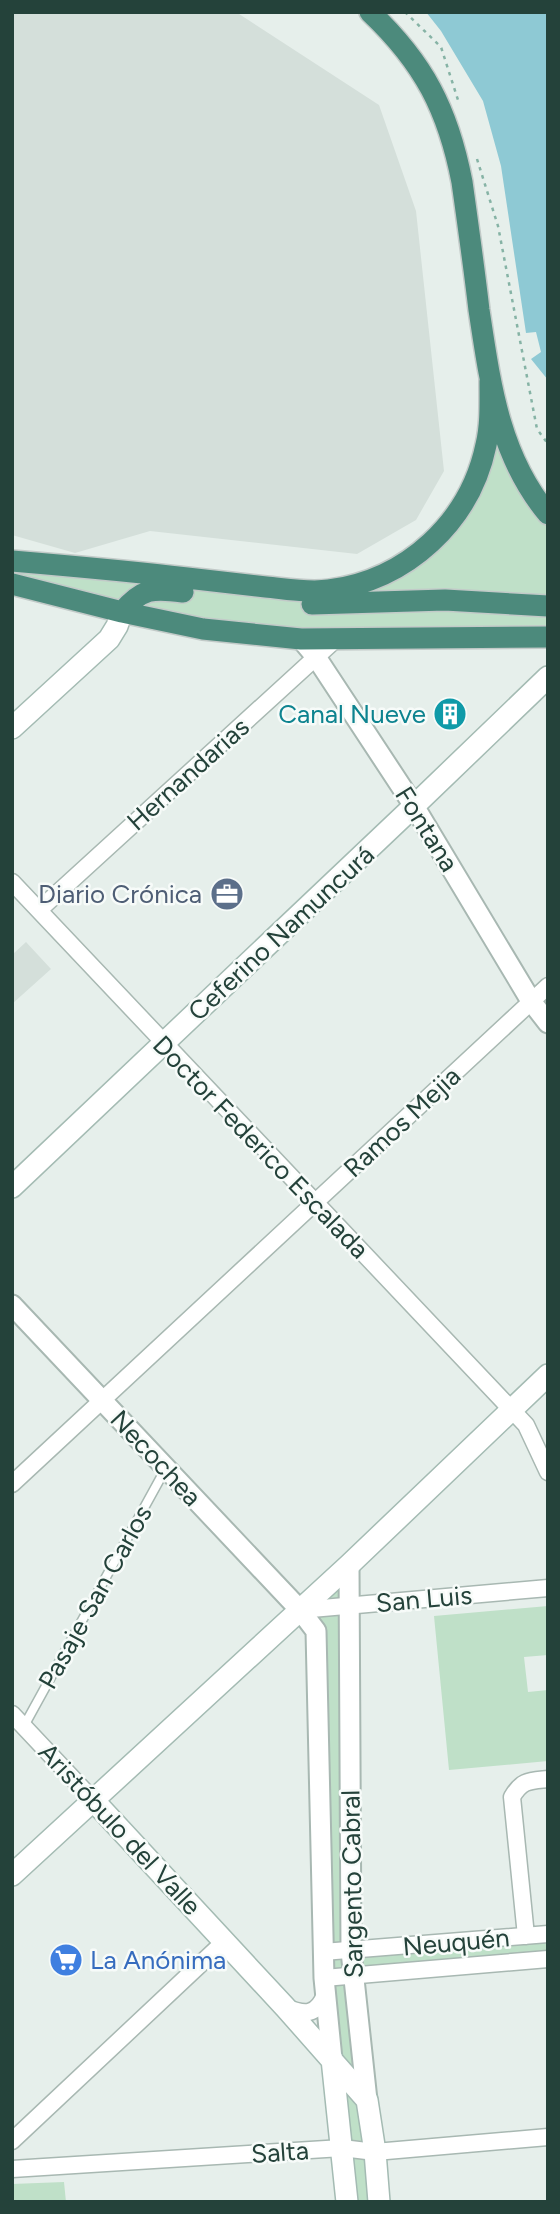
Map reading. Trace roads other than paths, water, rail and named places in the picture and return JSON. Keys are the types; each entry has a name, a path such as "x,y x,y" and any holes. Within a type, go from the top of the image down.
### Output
{"highway":[{"path":"370,12 406,49 422,71 436,96 450,134 462,182 490,382 500,427 522,479 548,514"},
{"path":"12,561 138,572 299,591 327,591 372,580 391,572 426,548 440,535 463,504 474,484 486,445 490,382"},
{"path":"12,584 122,612 204,629 301,639 548,636"},
{"path":"122,612 138,596 158,589 303,604 445,600 548,606"}],"main road":[{"path":"511,456 525,486 548,523"},
{"path":"12,728 109,639 122,612"},
{"name":"Ceferino Namuncurá","path":"12,1187 548,677"},
{"path":"12,1875 349,1565 548,1375"},
{"name":"Aristóbulo del Valle","path":"93,1800 225,1941 367,2100"},
{"path":"332,2059 347,2202"},
{"name":"Sargento Cabral","path":"367,2100 379,2202"}],"street":[{"name":"Hernandarias","path":"39,910 337,638"},
{"name":"Fontana","path":"301,639 316,657 414,806 531,1001 548,1023"},
{"name":"Doctor Federico Escalada","path":"12,882 512,1409 526,1425 548,1472"},
{"name":"Ramos Mejia","path":"12,1484 548,986"},
{"name":"Necochea","path":"12,1305 300,1610 316,1631 323,1952 332,2059"},
{"name":"Sargento Cabral","path":"349,1565 351,1951 367,2100"},
{"name":"San Luis","path":"300,1610 548,1588"},
{"name":"Aristóbulo del Valle","path":"12,1714 93,1800"},
{"path":"526,1936 512,1797 518,1787 527,1782 548,1779"},
{"name":"Neuquén","path":"323,1952 548,1934"},
{"path":"12,2141 225,1941"},
{"name":"Neuquén","path":"325,1987 352,1976 548,1959"},
{"path":"285,2007 300,2013 310,2012 320,2006 325,1987"},
{"name":"Salta","path":"12,2169 342,2148 375,2152 548,2137"}],"lane":[{"name":"Pasaje San Carlos","path":"24,1727 166,1468"}],"water":[{"path":"426,12 548,12 548,380 531,359 541,352 536,332 526,333 501,166 483,101 441,31"}],"place":[{"name":"Canal Nueve","path":"450,714"},
{"name":"Diario Crónica","path":"227,894"},
{"name":"La Anónima","path":"66,1960"}]}
